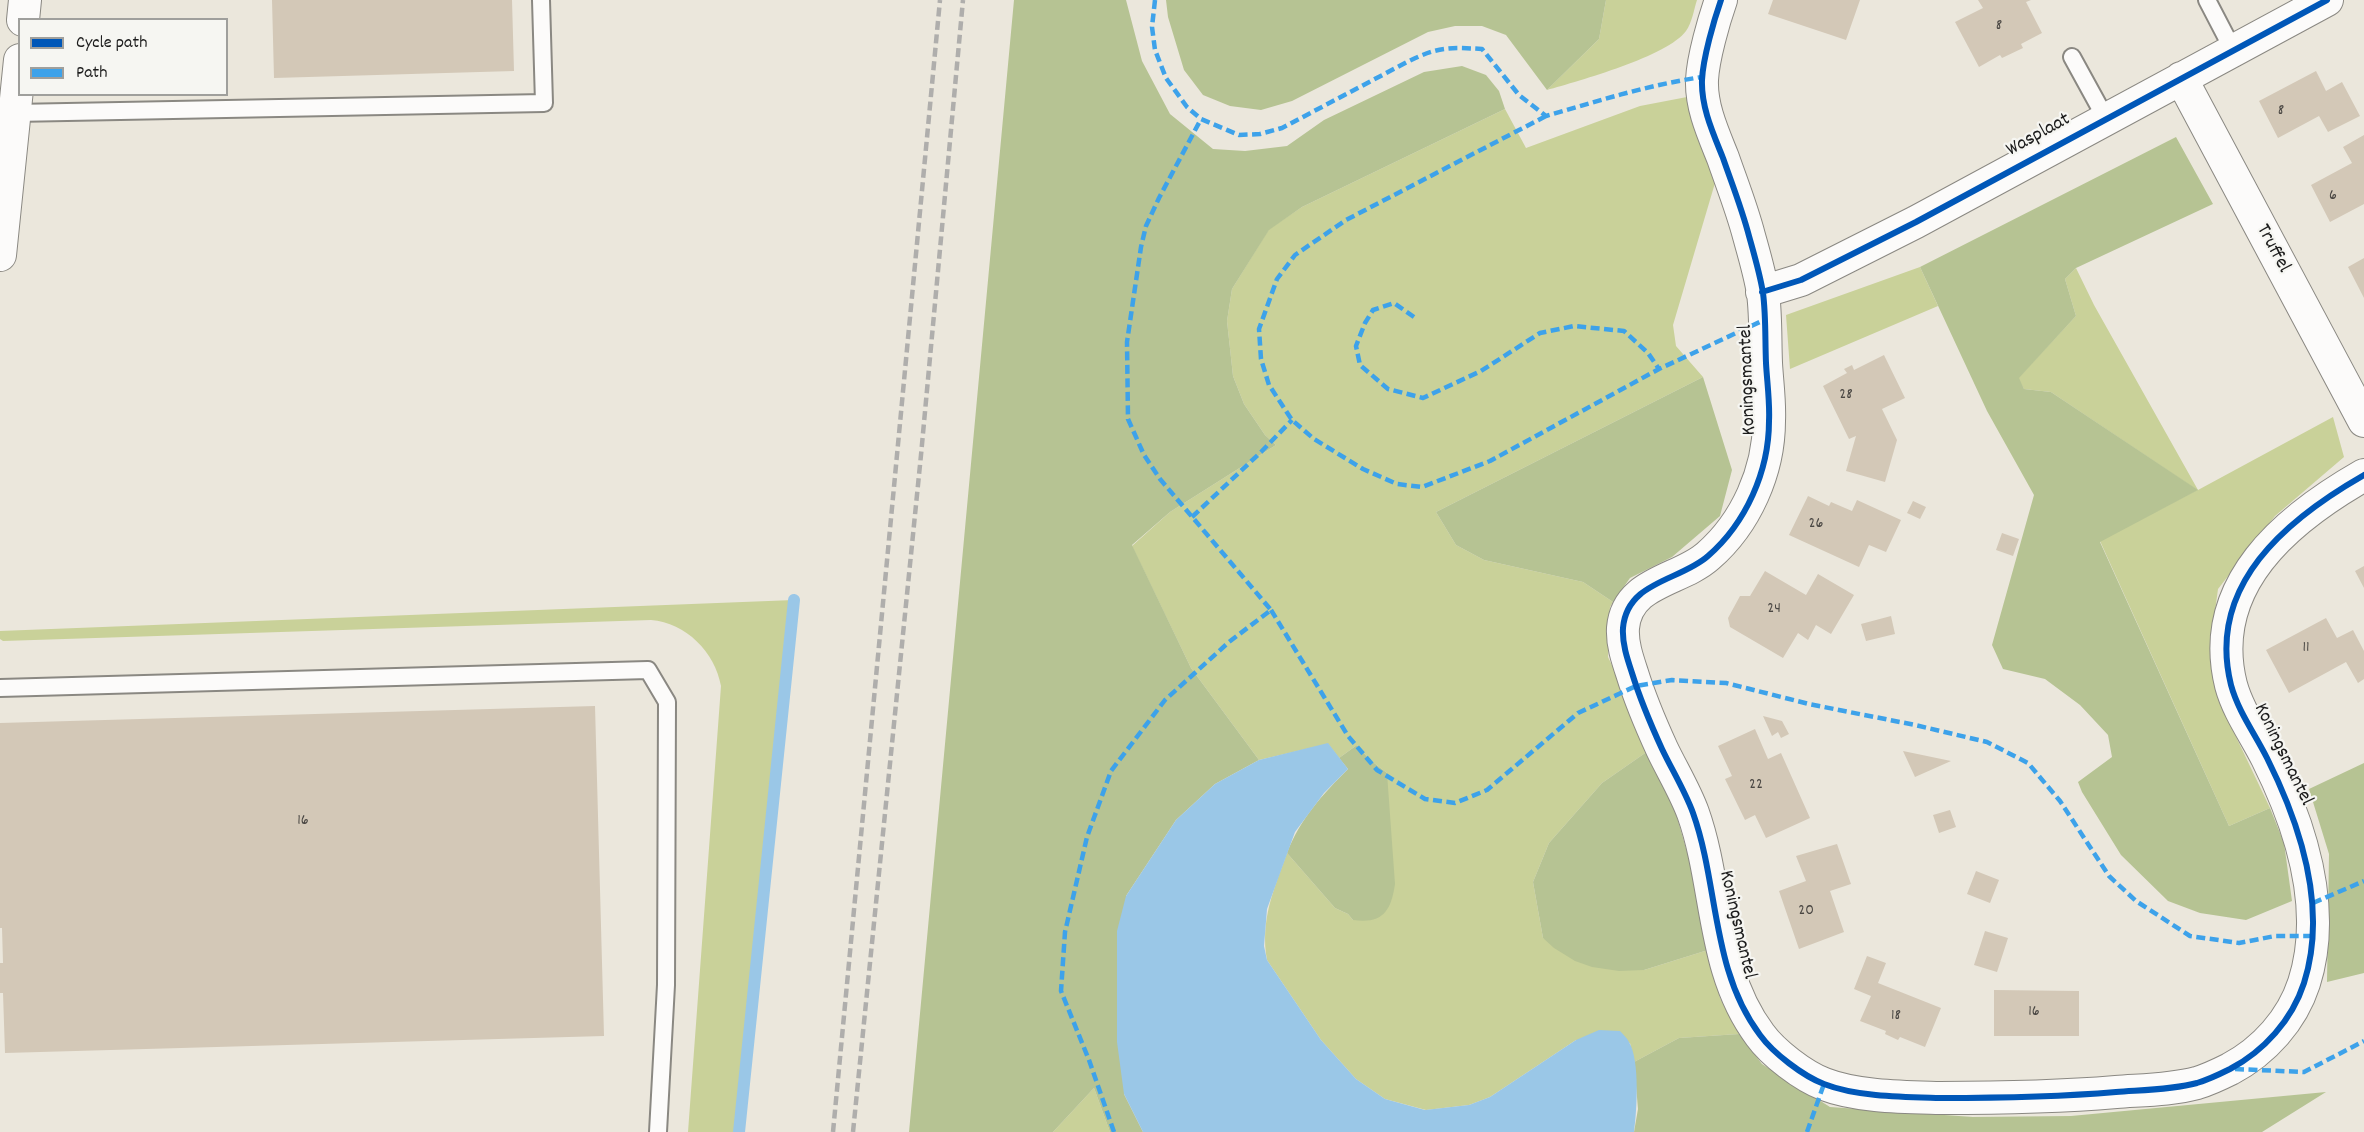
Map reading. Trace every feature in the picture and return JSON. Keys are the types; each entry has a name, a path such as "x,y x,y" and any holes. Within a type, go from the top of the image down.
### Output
{"street":[{"path":"23,18 25,0"},
{"name":"Koningsmantel","path":"1721,0 1702,77 1704,100 1709,121 1749,234 1762,292 1769,422 1767,454 1748,507 1705,559 1651,585 1635,597 1626,612 1623,628 1624,649 1636,686 1661,746 1691,807 1702,842 1723,958 1736,994 1764,1041 1790,1063 1824,1084 1861,1092 1901,1097 2001,1098 2149,1089 2198,1083 2232,1068 2262,1047 2282,1025 2298,1002 2309,969 2314,936 2313,903 2294,817 2267,757 2232,689 2227,657 2228,627 2237,594 2254,563 2282,533 2364,474"},
{"name":"Wasplaat","path":"1762,292 1801,280 1905,227 2327,0"},
{"path":"0,255 18,78"},
{"name":"Truffel","path":"2181,78 2364,421"}],"lane":[{"path":"14,113 544,102 541,0"},
{"path":"2207,0 2233,50"},
{"path":"2072,57 2106,119"},
{"path":"0,688 648,670 667,702 666,985 658,1132"}],"green space":[{"path":"1014,0 1126,0 1142,61 1170,114 1213,149 1245,151 1287,146 1324,120 1424,72 1462,66 1486,75 1499,91 1505,109 1302,207 1269,230 1232,289 1227,321 1233,376 1244,404 1265,435 1276,445 1170,512 1132,545 1191,668 1259,760 1215,784 1176,820 1126,896 1124,1094 1143,1132 1110,1132 1094,1088 1053,1132 909,1132"},
{"path":"1166,0 1606,0 1599,39 1547,90 1506,35 1482,26 1455,26 1428,32 1292,101 1261,110 1230,106 1203,95 1184,70 1168,17"},
{"path":"1606,0 1697,0 1686,31 1661,50 1622,66 1547,90 1599,39"},
{"path":"1687,97 1715,183 1673,325 1676,346 1703,377 1436,512 1456,545 1484,560 1583,582 1613,602 1610,607 1608,657 1648,751 1602,783 1549,843 1533,882 1543,938 1644,970 1708,950 1720,998 1739,1034 1679,1038 1634,1062 1630,1043 1576,1040 1490,1097 1469,1105 1426,1110 1385,1099 1356,1079 1321,1040 1267,960 1265,931 1277,879 1287,853 1335,908 1348,914 1353,920 1387,773 1369,759 1357,745 1339,758 1328,744 1259,760 1191,668 1132,546 1170,512 1276,445 1265,435 1244,404 1233,376 1227,321 1232,289 1269,229 1302,207 1505,109 1526,148 1640,106"},
{"path":"2176,137 2213,204 2076,268 2065,279 2076,316 2019,378 2024,389 2051,392 2198,490 2100,542 2229,826 2270,808 2284,843 2292,901 2246,920 2200,913 2168,901 2121,855 2078,782 2112,757 2108,735 2080,705 2045,679 2003,669 1992,645 2034,495 1987,411 1920,267"},
{"path":"1920,267 1938,306 1790,369 1786,315"},
{"path":"2076,268 2094,305 2198,490 2333,417 2344,457 2275,516 2218,589 2210,649 2218,699 2270,808 2229,826 2100,541 2197,490 2051,392 2024,389 2018,378 2076,316 2065,279"},
{"path":"1703,377 1732,470 1720,516 1672,557 1630,578 1613,602 1583,582 1484,560 1456,545 1436,512"},
{"path":"794,600 739,1132 688,1132 721,686 718,674 705,651 687,633 664,622 651,620 3,641 0,639 0,631"},
{"path":"1357,745 1369,759 1387,773 1395,884 1388,909 1378,918 1363,921 1353,920 1348,914 1335,908 1287,853 1298,829 1313,808 1348,769 1339,758"},
{"path":"1648,751 1675,810 1697,887 1708,950 1644,970 1619,971 1592,967 1575,961 1543,938 1533,882 1549,843 1602,783"},
{"path":"2364,763 2364,973 2327,982 2329,854 2309,789"},
{"path":"1739,1034 1762,1064 1830,1107 1973,1117 2071,1116 2326,1092 2262,1132 1634,1132 1638,1109 1634,1062 1679,1038"},
{"path":"1094,1088 1110,1132 1053,1132"}],"water":[{"path":"1328,743 1348,769 1324,793 1295,832 1267,909 1264,946 1267,960 1321,1040 1356,1079 1385,1099 1425,1110 1469,1105 1490,1097 1576,1040 1599,1030 1620,1031 1629,1042 1635,1061 1637,1099 1634,1132 1143,1132 1124,1094 1117,1042 1117,931 1126,896 1176,820 1215,784 1259,760"}],"building":[{"path":"272,0 512,0 514,71 274,78"},
{"path":"1773,0 1860,0 1846,40 1768,14"},
{"path":"1978,0 2031,0 2026,2 2042,33 2021,44 2023,48 2002,58 2000,55 1979,67 1955,22 1983,8"},
{"path":"2316,71 2326,91 2342,82 2360,116 2328,132 2319,116 2278,138 2259,101"},
{"path":"2364,135 2364,204 2330,222 2311,185 2352,163 2343,147"},
{"path":"2364,258 2364,298 2348,267"},
{"path":"1884,355 1905,398 1882,409 1897,440 1885,482 1846,471 1856,436 1849,439 1823,386 1847,373 1844,369 1852,365 1854,370"},
{"path":"1808,496 1829,506 1831,502 1852,511 1857,500 1901,520 1886,552 1869,545 1859,567 1789,535"},
{"path":"1913,501 1926,507 1920,519 1907,513"},
{"path":"2002,533 2019,539 2013,556 1996,550"},
{"path":"2364,566 2364,588 2355,571"},
{"path":"1765,571 1806,595 1818,574 1854,595 1831,634 1816,625 1808,640 1798,633 1783,658 1730,627 1728,618 1740,596 1750,596"},
{"path":"1891,616 1895,634 1866,641 1861,624"},
{"path":"2326,618 2337,638 2353,630 2364,651 2364,679 2358,683 2346,662 2289,693 2266,650"},
{"path":"595,706 604,1036 5,1053 3,993 0,993 0,963 3,963 2,928 0,928 0,723"},
{"path":"1763,716 1782,721 1789,734 1781,738 1778,732 1772,736"},
{"path":"1755,729 1768,759 1781,753 1810,818 1766,838 1755,815 1745,820 1725,779 1732,776 1718,746"},
{"path":"1903,751 1951,761 1915,777"},
{"path":"1950,810 1956,827 1939,833 1933,815"},
{"path":"1837,844 1851,884 1830,891 1844,932 1799,949 1779,891 1806,881 1796,856"},
{"path":"1976,871 1999,880 1990,903 1967,894"},
{"path":"1985,931 2008,938 1997,972 1974,965"},
{"path":"1867,956 1886,963 1878,983 1941,1008 1925,1047 1900,1037 1898,1040 1885,1034 1886,1031 1860,1021 1871,996 1854,989"},
{"path":"1994,990 2079,991 2079,1036 1994,1036"}],"waterway":[{"path":"739,1132 794,600"}],"railway":[{"path":"833,1132 940,0"},
{"path":"853,1132 921,455 963,0"}],"marked path":[{"path":"1155,0 1152,27 1155,50 1166,78 1187,107 1201,119 1239,135 1260,134 1282,128 1409,61 1444,49 1482,49 1519,95 1546,116 1643,89 1702,77"},
{"path":"1546,116 1346,220 1295,255 1277,279 1259,329 1261,359 1269,385 1292,420 1314,439 1363,469 1397,484 1422,487 1490,461 1659,369 1764,320"},
{"path":"1114,1132 1089,1060 1061,991 1065,932 1087,837 1111,771 1165,700 1229,642 1271,610 1160,479 1144,455 1128,419 1127,342 1146,226 1201,119"},
{"path":"1414,317 1394,303 1373,310 1356,346 1360,365 1388,389 1423,398 1481,371 1540,333 1574,326 1624,331 1648,353 1659,369"},
{"path":"1192,517 1292,420"},
{"path":"1271,610 1348,736 1377,770 1425,799 1455,803 1487,790 1578,713 1636,686 1672,680 1726,683 1809,704 1987,742 2028,763 2060,801 2109,876 2136,901 2190,936 2239,943 2275,936 2314,936"},
{"path":"2313,903 2364,881"},
{"path":"2235,1069 2304,1072 2364,1041"},
{"path":"1807,1132 1824,1084"}],"cycle path":[{"path":"1721,0 1712,28 1703,71 1703,100 1743,216 1762,286 1769,407 1768,440 1760,477 1753,495 1734,528 1708,556 1644,591 1634,600 1627,612 1623,634 1627,656 1642,702 1693,813 1708,869 1724,955 1733,983 1744,1010 1760,1035 1789,1063 1807,1076 1824,1084 1866,1094 1940,1098 2050,1096 2156,1089 2197,1083 2230,1069 2265,1044 2292,1010 2304,983 2311,955 2312,897 2300,839 2290,811 2231,685 2226,649 2230,616 2242,586 2259,559 2281,534 2307,512 2364,475"},
{"path":"1762,292 1801,280 1916,222 2327,0"}]}
